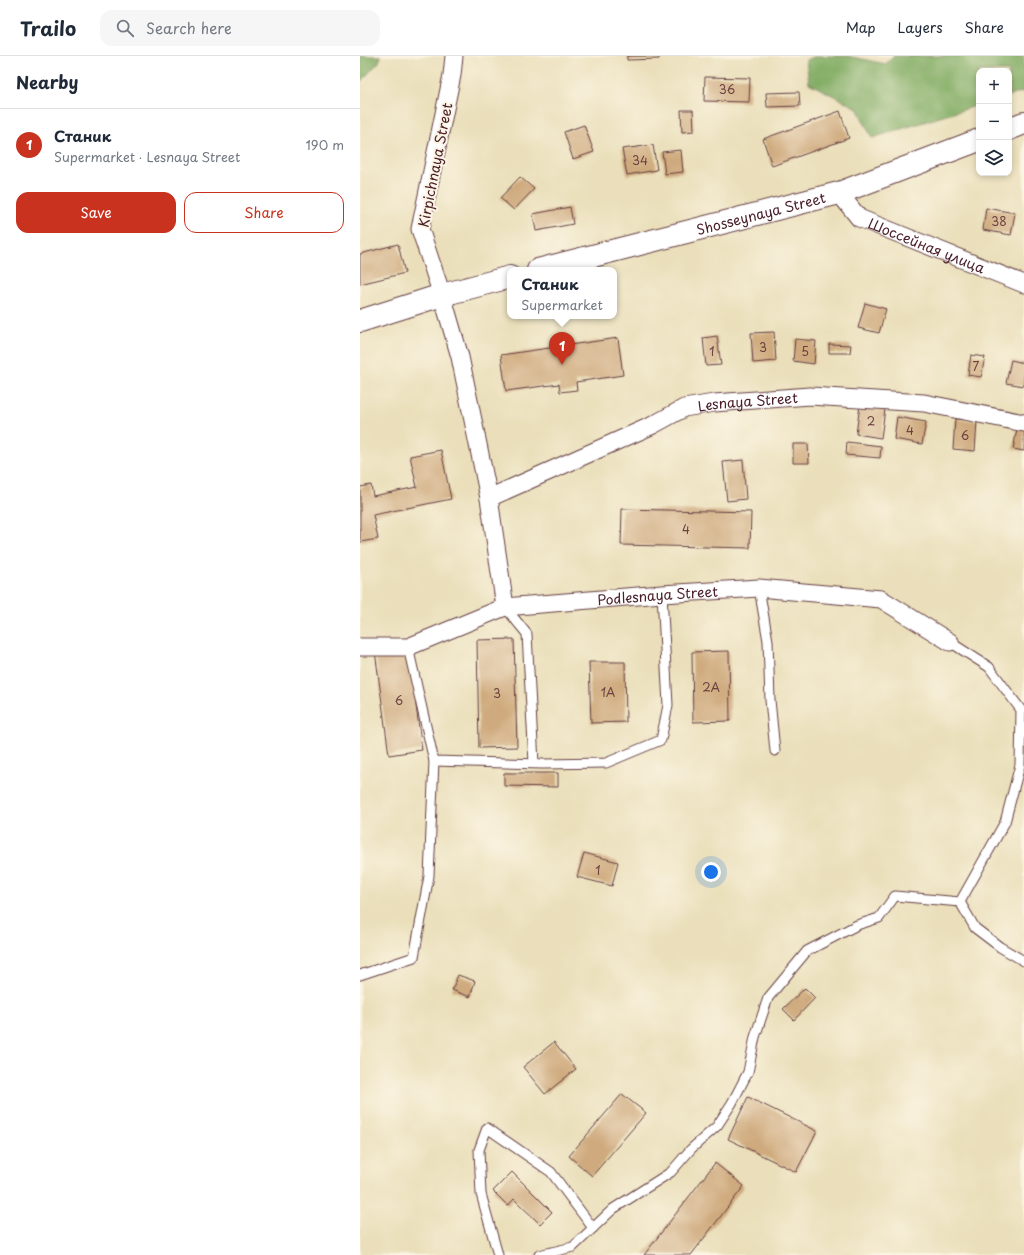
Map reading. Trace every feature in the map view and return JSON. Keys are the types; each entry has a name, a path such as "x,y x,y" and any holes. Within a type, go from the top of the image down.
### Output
{"main road":[{"path":"1012,128 1024,123"},
{"name":"Shosseynaya Street","path":"550,267 839,193 976,141"},
{"path":"360,321 442,295 507,278"}],"street":[{"name":"Kirpichnaya Street","path":"454,56 452,75 420,229 442,295 460,357 489,498 505,607"},
{"name":"Шоссейная улица","path":"839,193 859,218 1024,284"},
{"name":"Lesnaya Street","path":"489,498 653,425 684,408 714,403 810,396 924,403 1024,423"},
{"name":"Podlesnaya Street","path":"360,647 408,647 505,607 662,594 759,588 881,599 950,642"}],"lane":[{"path":"759,588 768,641 770,700 775,751"},
{"path":"434,761 534,764 606,763 661,740 668,705 662,594"},
{"path":"505,607 527,634 534,764"},
{"path":"950,642 989,667 1021,710 1020,765 1005,822 960,902"},
{"path":"360,975 414,957 429,876 434,761 408,647"},
{"path":"539,1255 573,1247 613,1209 671,1172 691,1149 717,1126 732,1103 748,1072 755,1037 768,998 807,951 857,925 879,918 895,896 960,902"},
{"path":"960,902 975,928 1000,947 1024,961"},
{"path":"498,1255 481,1194 479,1150 487,1128 551,1172 593,1228"}],"green space":[{"path":"360,56 381,56 379,62 360,82"},
{"path":"817,56 847,56 886,64 893,56 1024,56 1024,91 1012,95 1012,68 976,68 976,106 872,138 857,108 809,83 806,60"}],"building":[{"path":"627,56 659,56 659,59 627,60"},
{"path":"705,77 750,78 749,102 704,101"},
{"path":"799,92 800,106 767,107 766,93"},
{"path":"681,110 693,110 694,131 682,132"},
{"path":"840,111 849,138 772,166 763,139"},
{"path":"584,125 594,152 573,159 564,132"},
{"path":"653,145 657,170 627,175 622,149"},
{"path":"681,150 683,172 665,174 662,152"},
{"path":"520,177 534,189 514,210 500,198"},
{"path":"570,207 573,224 536,231 533,214"},
{"path":"986,208 1015,213 1011,235 983,230"},
{"path":"398,244 405,273 360,284 360,254"},
{"path":"865,303 886,309 879,333 858,328"},
{"path":"774,332 776,361 753,363 751,333"},
{"path":"717,336 721,365 706,366 703,338"},
{"path":"618,338 623,375 576,382 577,390 560,392 559,384 506,391 501,355"},
{"path":"795,339 816,341 814,364 793,361"},
{"path":"829,344 851,345 850,353 829,353"},
{"path":"971,355 985,357 981,377 968,375"},
{"path":"1011,360 1024,363 1024,386 1006,383"},
{"path":"860,405 885,409 881,438 856,434"},
{"path":"897,417 926,422 922,444 894,439"},
{"path":"955,419 977,421 975,451 953,449"},
{"path":"1019,420 1024,421 1024,451 1013,449"},
{"path":"847,442 881,446 880,458 846,455"},
{"path":"793,444 808,444 809,463 793,463"},
{"path":"441,450 451,499 373,515 378,539 360,542 360,487 371,485 373,496 417,487 410,456"},
{"path":"743,460 746,499 727,501 723,462"},
{"path":"622,509 751,512 750,548 621,545"},
{"path":"514,639 517,747 479,748 477,640"},
{"path":"408,647 422,750 389,755 375,651"},
{"path":"729,651 730,721 693,722 692,652"},
{"path":"589,662 625,662 626,722 591,723"},
{"path":"504,773 558,773 558,787 504,786"},
{"path":"584,853 618,862 612,886 577,877"},
{"path":"458,975 475,981 470,997 452,990"},
{"path":"805,988 815,998 794,1020 783,1009"},
{"path":"554,1042 576,1069 545,1094 523,1067"},
{"path":"622,1094 646,1113 592,1176 569,1156"},
{"path":"748,1097 817,1131 796,1172 728,1139"},
{"path":"715,1163 744,1186 691,1255 644,1255"},
{"path":"512,1172 552,1212 540,1224 514,1199 508,1206 493,1191"}],"place":[{"name":"Станик","path":"562,365"}]}
